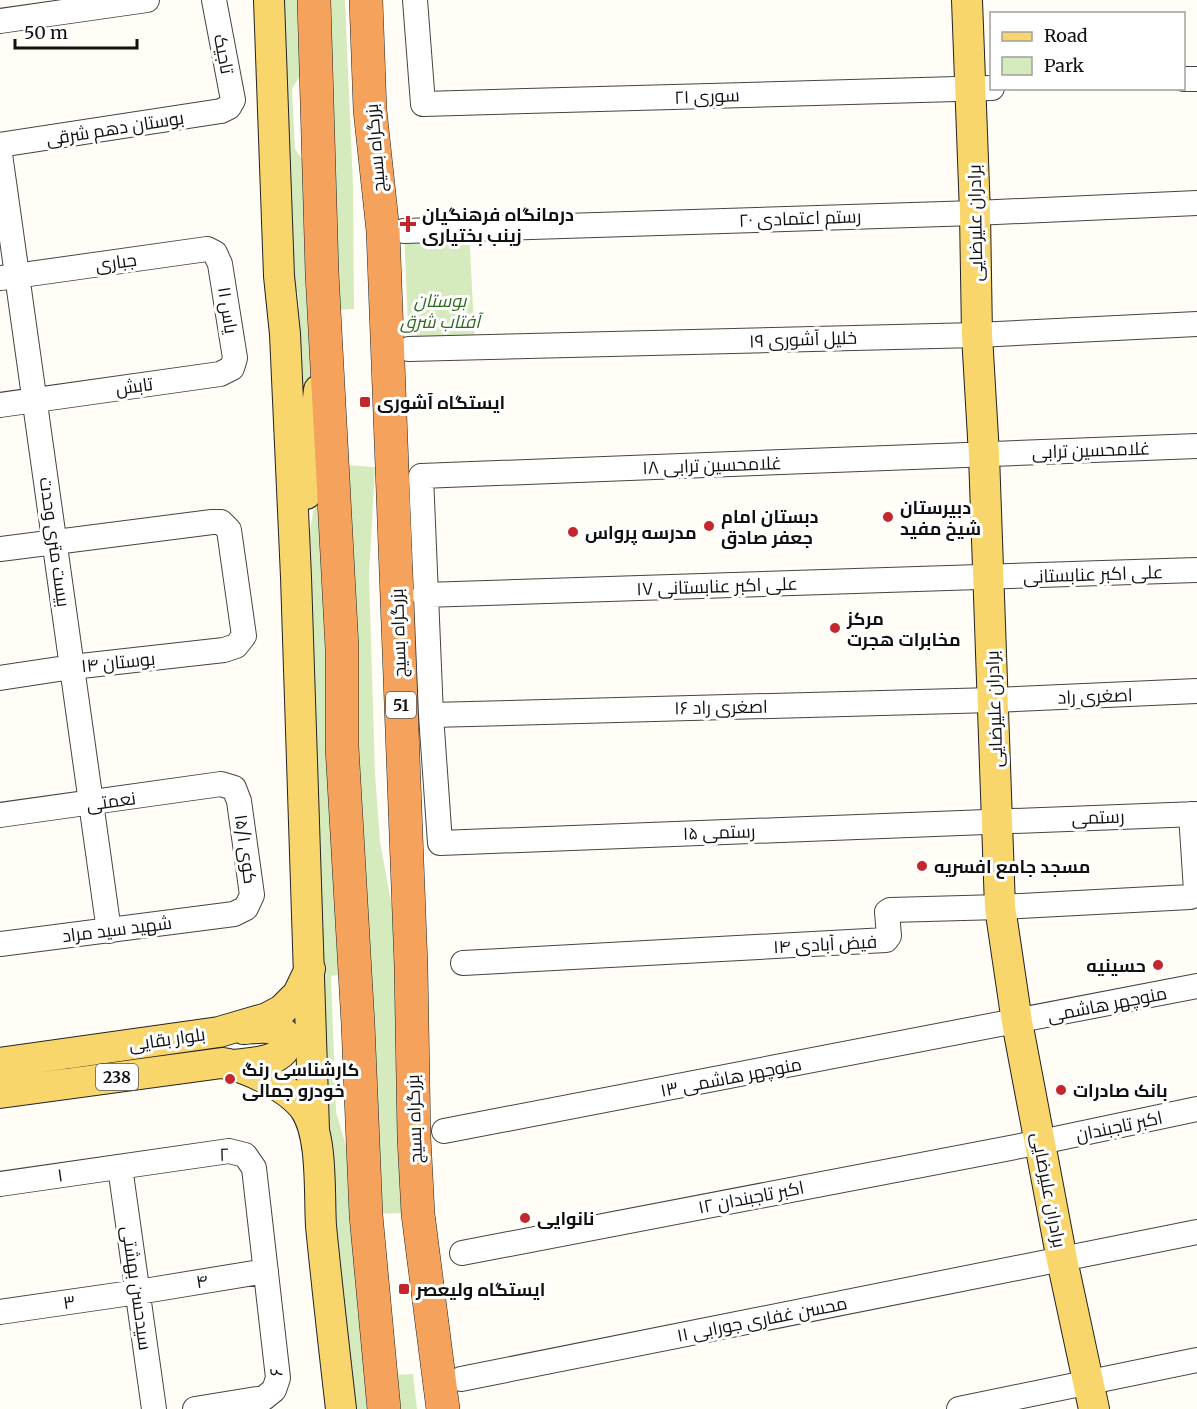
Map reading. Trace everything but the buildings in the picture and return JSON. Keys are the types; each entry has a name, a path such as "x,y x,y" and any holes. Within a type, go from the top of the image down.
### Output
{"highway":[{"path":"314,0 322,273 342,648 342,747 366,1215 384,1409"},
{"name":"بزرگراه بسیج","path":"366,0 370,110 383,231 411,966 418,1214 443,1409"}],"main road":[{"path":"269,0 279,276 285,334 296,577 315,1138 321,1223 341,1409"},
{"name":"برادران علیرضایی","path":"967,0 981,89 975,213 977,335 999,820 1000,907 1017,1022 1062,1260 1091,1396"},
{"path":"296,577 326,333"},
{"name":"بلوار بقایی","path":"0,1063 219,1032 267,1018 282,1010 298,994 310,969"},
{"path":"219,1032 269,1028 278,1029 284,1034 287,1041 285,1050 276,1057 235,1065"},
{"name":"بلوار بقایی","path":"0,1093 222,1063 235,1065 284,1090 305,1109 315,1138"}],"street":[{"path":"0,21 147,0"},
{"name":"تاجیک","path":"214,0 233,100 229,107"},
{"name":"سوری ۲۱","path":"415,0 423,104 981,89"},
{"name":"بوستان دهم شرقی","path":"0,146 221,111 229,107"},
{"name":"بیست متری وحدت","path":"0,154 8,277 35,400 109,931"},
{"name":"رستم اعتمادی ۲۰","path":"404,231 975,213 1197,203"},
{"name":"جباری","path":"8,277 207,249 215,253"},
{"name":"یاس ۱۱","path":"215,253 220,264 235,358 232,368"},
{"name":"خلیل آشوری ۱۹","path":"409,349 977,335 1197,324"},
{"name":"تابش","path":"0,405 220,374 232,368"},
{"name":"غلامحسین ترابی","path":"984,455 1197,446"},
{"name":"غلامحسین ترابی ۱۸","path":"435,595 431,475 984,455"},
{"name":"بوستان ۱۴","path":"0,678 72,667 224,650 236,646 244,636 229,530 221,522 55,542"},
{"path":"0,549 55,542"},
{"name":"علی اکبر عنابستانی","path":"988,578 1197,570"},
{"name":"علی اکبر عنابستانی ۱۷","path":"435,595 988,578"},
{"path":"435,595 439,714"},
{"name":"اصغری راد","path":"993,700 1197,691"},
{"name":"اصغری راد ۱۶","path":"439,714 993,700"},
{"name":"رستمی ۱۵","path":"439,714 440,843 999,820"},
{"name":"نعمتی","path":"0,815 221,784"},
{"name":"کوی ۱۵/۱","path":"221,784 234,788 239,801 252,895 246,908 234,914"},
{"name":"رستمی","path":"999,820 1194,814"},
{"name":"فیض آبادی ۱۴","path":"462,963 886,940 889,936 887,912 890,910 1190,897 1196,891 1194,814"},
{"name":"شهید سید مراد","path":"0,944 234,914"},
{"name":"منوچهر هاشمی","path":"1017,1022 1197,987"},
{"name":"منوچهر هاشمی ۱۳","path":"444,1131 1017,1022"},
{"name":"اکبر تاجبندان","path":"1041,1142 1197,1109"},
{"name":"اکبر تاجبندان ۱۲","path":"462,1253 1041,1142"},
{"name":"۲","path":"120,1167 229,1151 244,1155 254,1168 266,1271"},
{"name":"۱","path":"0,1184 120,1167"},
{"name":"سیدحسن بهشتی","path":"120,1167 154,1409"},
{"name":"محسن غفاری جورابی ۱۱","path":"461,1379 1197,1232"},
{"name":"۴","path":"138,1292 266,1271"},
{"name":"۶","path":"195,1409 264,1398 274,1390 278,1378 266,1271"},
{"name":"۳","path":"0,1312 138,1292"},
{"path":"958,1409 1091,1396 1197,1360"}],"green space":[{"path":"276,0 301,0 303,71 292,89 295,149 307,166 314,338 308,474 298,293 287,273"},
{"path":"324,0 345,0 353,187 354,309 338,310"},
{"name":"بوستان آفتاب شرق","path":"469,229 475,348 409,349 404,231"},
{"path":"322,459 343,974 331,976 336,1112 346,1146 350,1171 372,1409 348,1409 341,1357 317,946 319,821 309,777 305,601 310,531"},
{"path":"346,465 375,467 369,576 375,774 380,842 393,913 404,1213 378,1214"},
{"path":"413,1374 417,1409 397,1409 392,1375"}],"place":[{"name":"درمانگاه فرهنگیان زینب بختیاری","path":"408,224"},
{"name":"ایستگاه آشوری","path":"365,402"},
{"name":"دبیرستان شیخ مفید","path":"888,517"},
{"name":"دبستان امام جعفر صادق","path":"709,526"},
{"name":"مدرسه پرواس","path":"573,532"},
{"name":"مرکز مخابرات هجرت","path":"835,628"},
{"name":"مسجد جامع افسریه","path":"922,866"},
{"name":"حسینیه","path":"1158,965"},
{"name":"کارشناسی رنگ خودرو جمالی","path":"230,1079"},
{"name":"بانک صادرات","path":"1061,1090"},
{"name":"نانوایی","path":"525,1218"},
{"name":"ایستگاه ولیعصر","path":"404,1289"}]}
